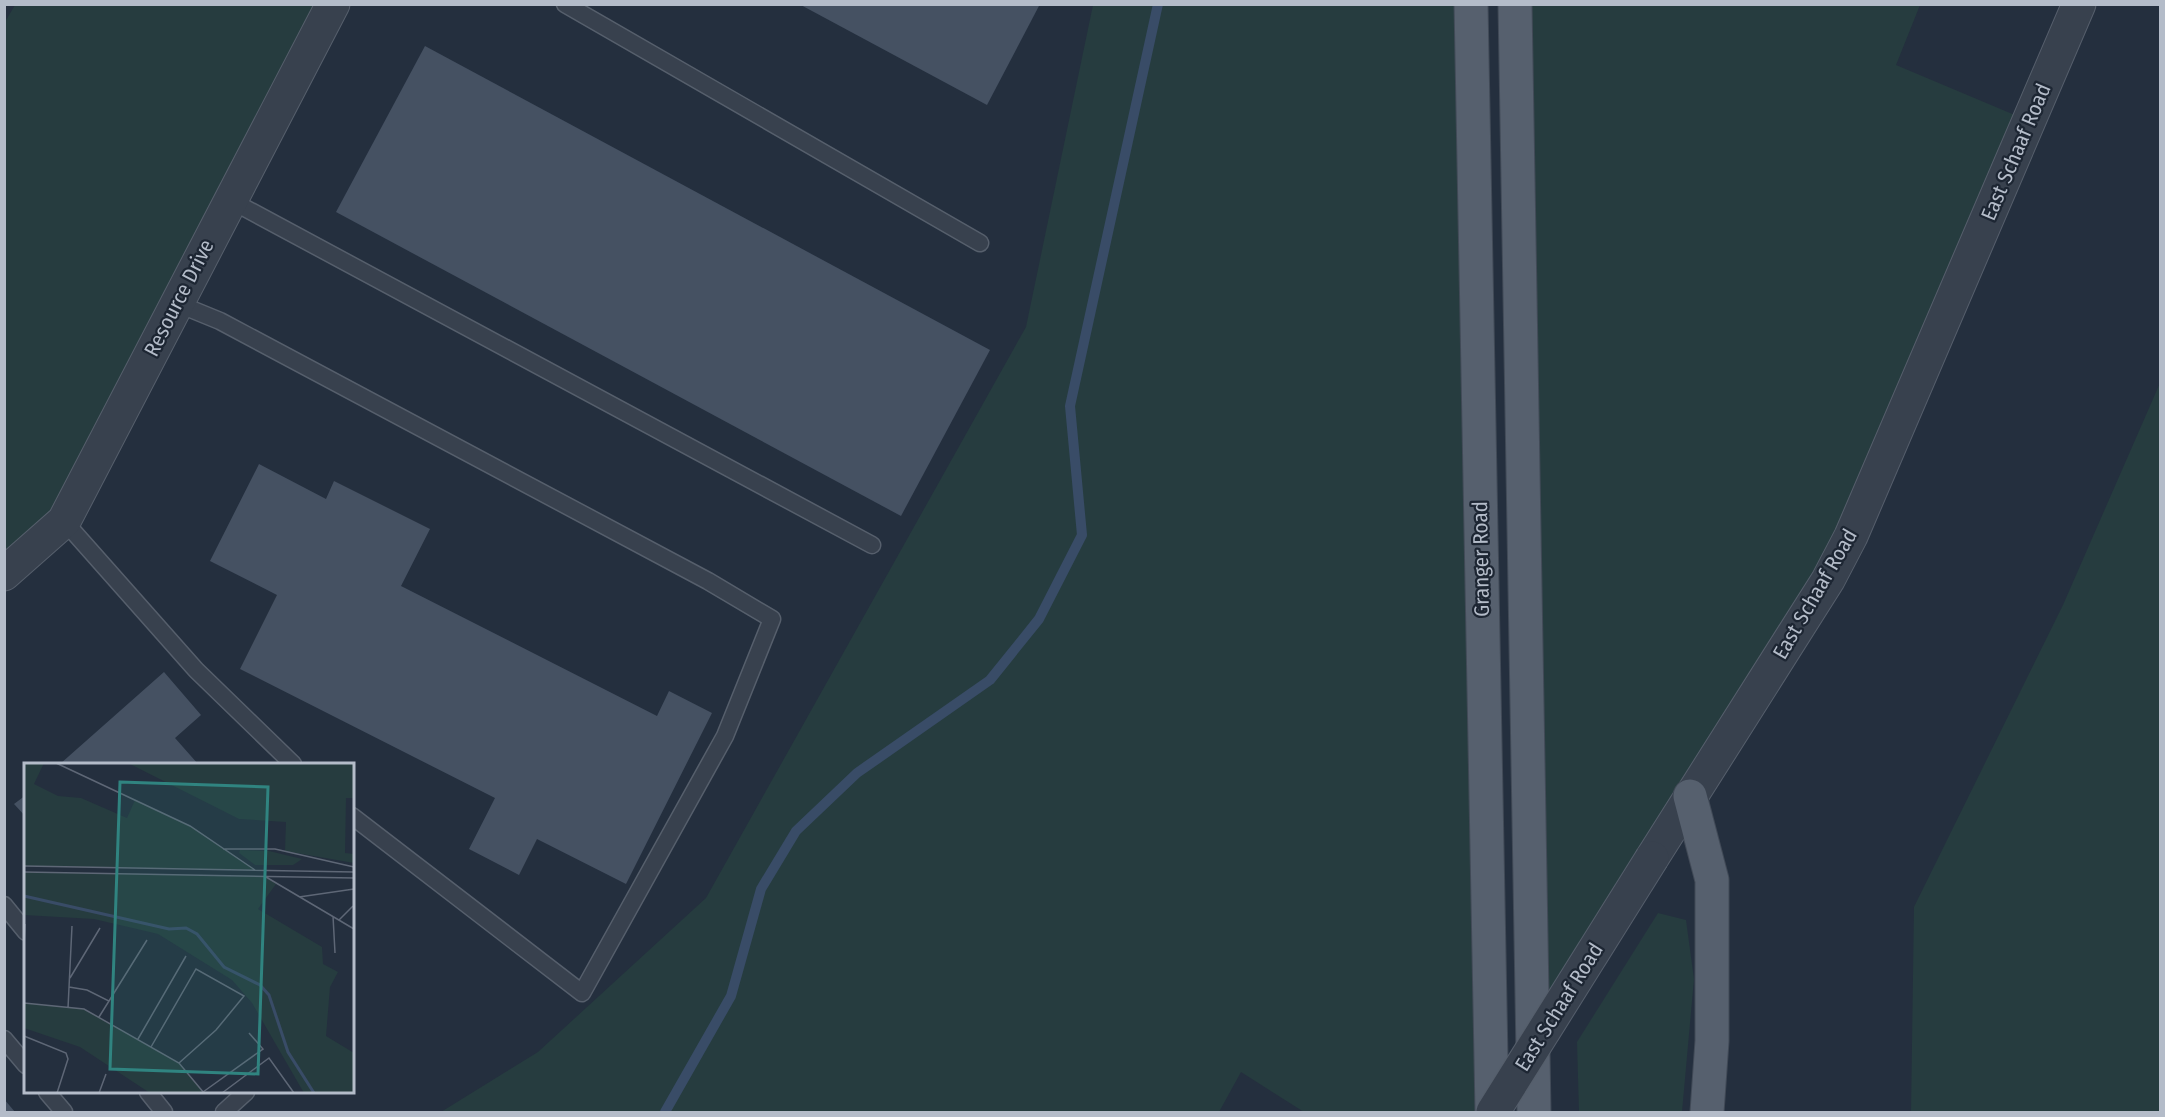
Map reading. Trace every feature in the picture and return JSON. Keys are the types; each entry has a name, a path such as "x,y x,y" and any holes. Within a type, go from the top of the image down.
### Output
{"main road":[{"name":"Granger Road","path":"1471,4 1493,1113"},
{"name":"Granger Road","path":"1515,4 1534,1113"},
{"path":"1690,796 1712,880 1712,1030 1707,1113"}],"street":[{"name":"Resource Drive","path":"4,573 64,521 333,4"},
{"name":"East Schaaf Road","path":"1493,1113 1690,796 1828,580 1851,536 2079,4"}],"lane":[{"path":"565,4 980,243"},
{"path":"230,201 872,545"},
{"path":"176,303 220,321 708,581 772,619 725,736 582,993 354,818"},
{"path":"64,521 196,670 290,763"},
{"path":"4,905 24,930"},
{"path":"4,1039 24,1063"},
{"path":"48,1093 64,1113"},
{"path":"149,1093 164,1113"},
{"path":"224,1113 245,1093"}],"green space":[{"path":"15,5 333,5 64,521 5,573 5,22"},
{"path":"1093,5 1471,5 1493,1112 1304,1112 1241,1072 1219,1112 441,1112 538,1052 706,898 1026,327"},
{"path":"1515,5 1920,5 1896,65 2029,121 1851,536 1533,1046"},
{"path":"2160,383 2160,1112 1911,1112 1914,907 2063,605"},
{"path":"1658,913 1686,920 1694,979 1682,1112 1579,1112 1577,1042"}],"building":[{"path":"799,4 1040,4 987,105"},
{"path":"425,46 990,350 901,516 336,212"},
{"path":"259,464 326,499 334,481 430,529 401,586 657,716 669,691 712,713 626,884 537,839 519,875 469,849 495,798 240,669 277,595 210,561"},
{"path":"164,672 201,715 175,738 197,763 61,763"},
{"path":"24,796 24,815 14,804"},
{"path":"4,1099 15,1112 4,1112"}],"waterway":[{"path":"665,1112 731,996 761,889 796,831 857,773 990,680 1039,619 1082,535 1070,406 1158,4"}]}
